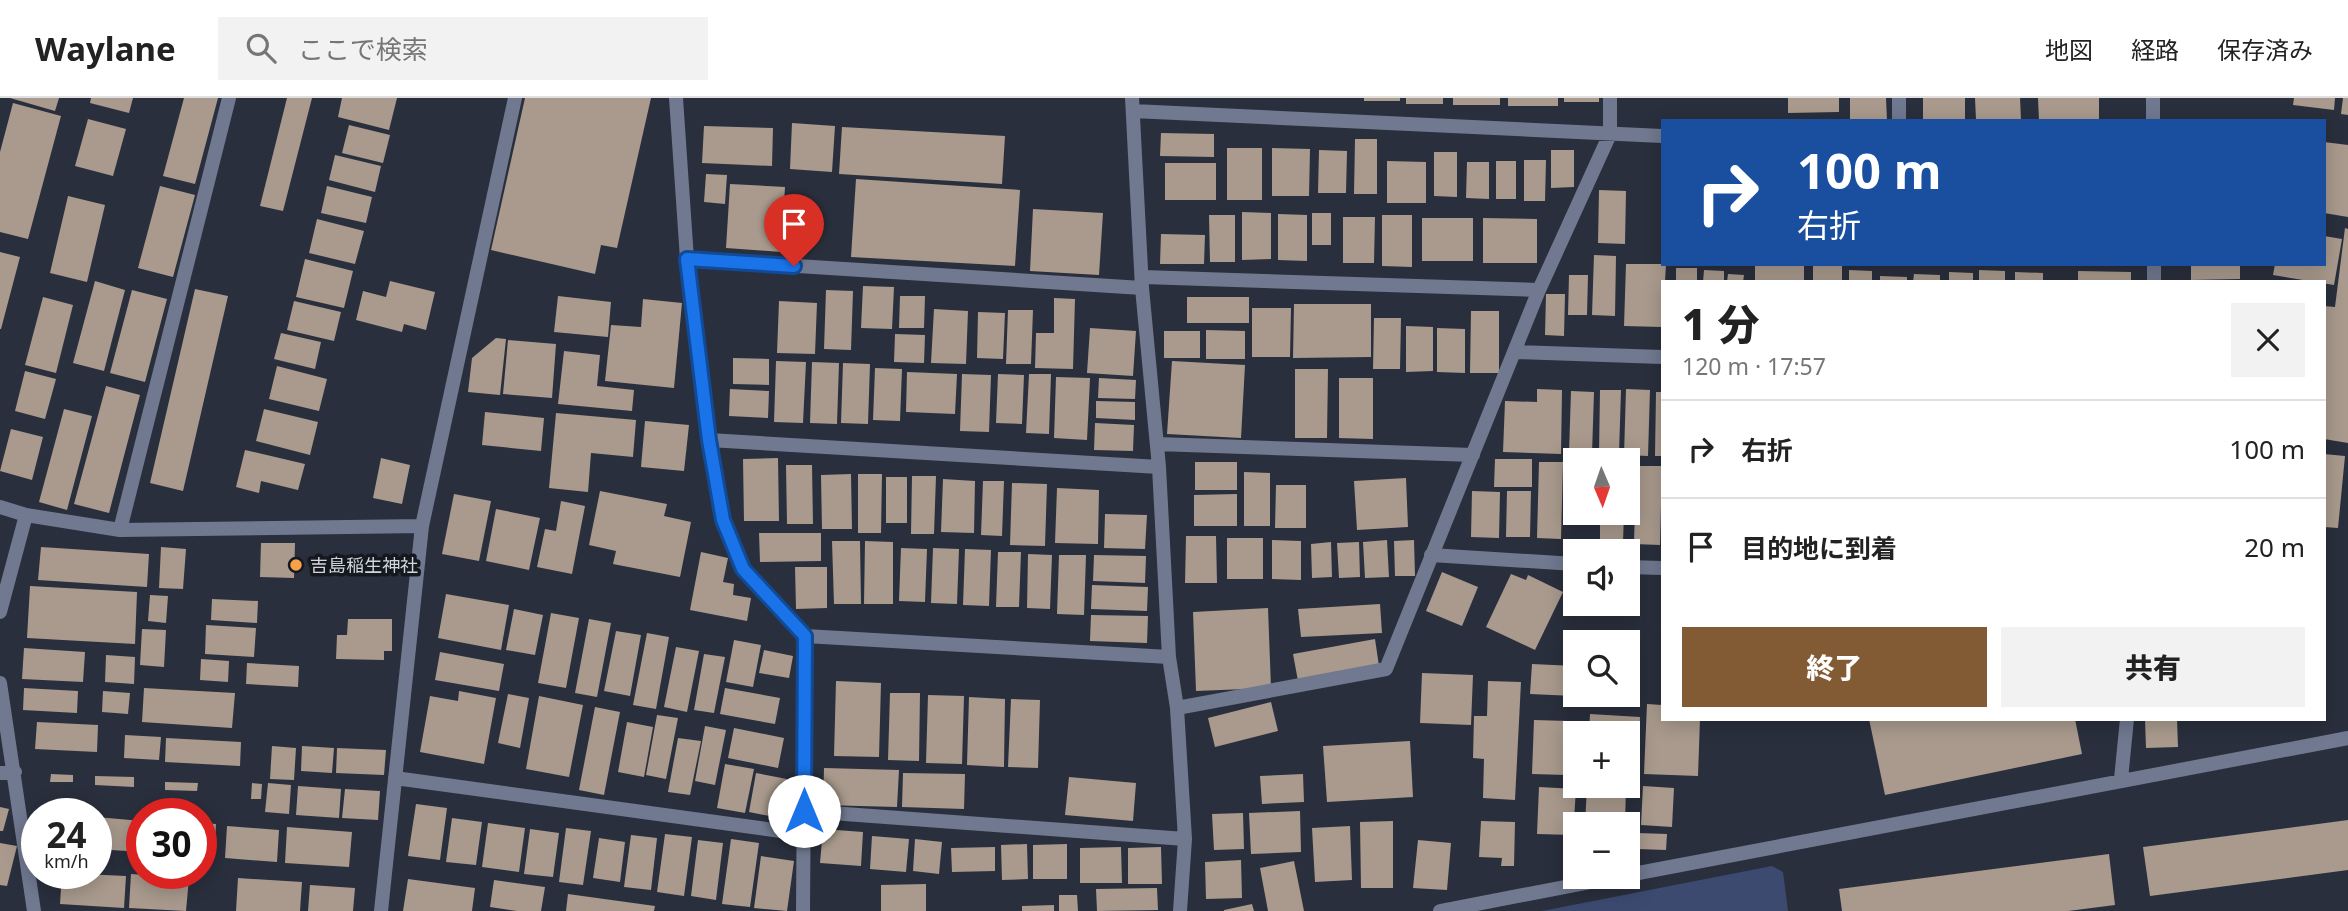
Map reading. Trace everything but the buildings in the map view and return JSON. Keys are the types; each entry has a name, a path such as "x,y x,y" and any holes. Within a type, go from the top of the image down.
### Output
{"street":[{"path":"120,530 229,98"},
{"path":"381,911 422,526 515,98"},
{"path":"676,98 687,259 709,440 723,520 743,569 805,636 803,911"},
{"path":"1177,708 1386,669 1539,290 1610,134 1611,98"},
{"path":"1899,98 1899,119"},
{"path":"2153,98 2153,119"},
{"path":"1180,911 1185,839 1177,708 1169,657 1159,467 1142,282 1132,104 1661,135"},
{"path":"687,259 1142,282 1539,290"},
{"path":"1516,352 1661,357"},
{"path":"709,440 1159,467"},
{"path":"1157,444 1473,455"},
{"path":"0,507 26,515 120,530 422,526"},
{"path":"0,612 26,515"},
{"path":"1431,555 1563,563"},
{"path":"1640,567 1661,568"},
{"path":"805,636 1169,657"},
{"path":"0,683 8,772 34,911"},
{"path":"2122,779 2127,721"},
{"path":"1640,873 2348,738"},
{"path":"395,778 803,834"},
{"path":"804,811 1185,839"},
{"path":"1440,911 1563,887"}],"shaded area":[{"path":"1772,866 1783,872 1788,911 1542,911"}],"place":[{"name":"吉島稲生神社","path":"296,565"}],"route":[{"path":"794,266 687,259 709,440 723,520 743,569 805,636 804,811"}]}
